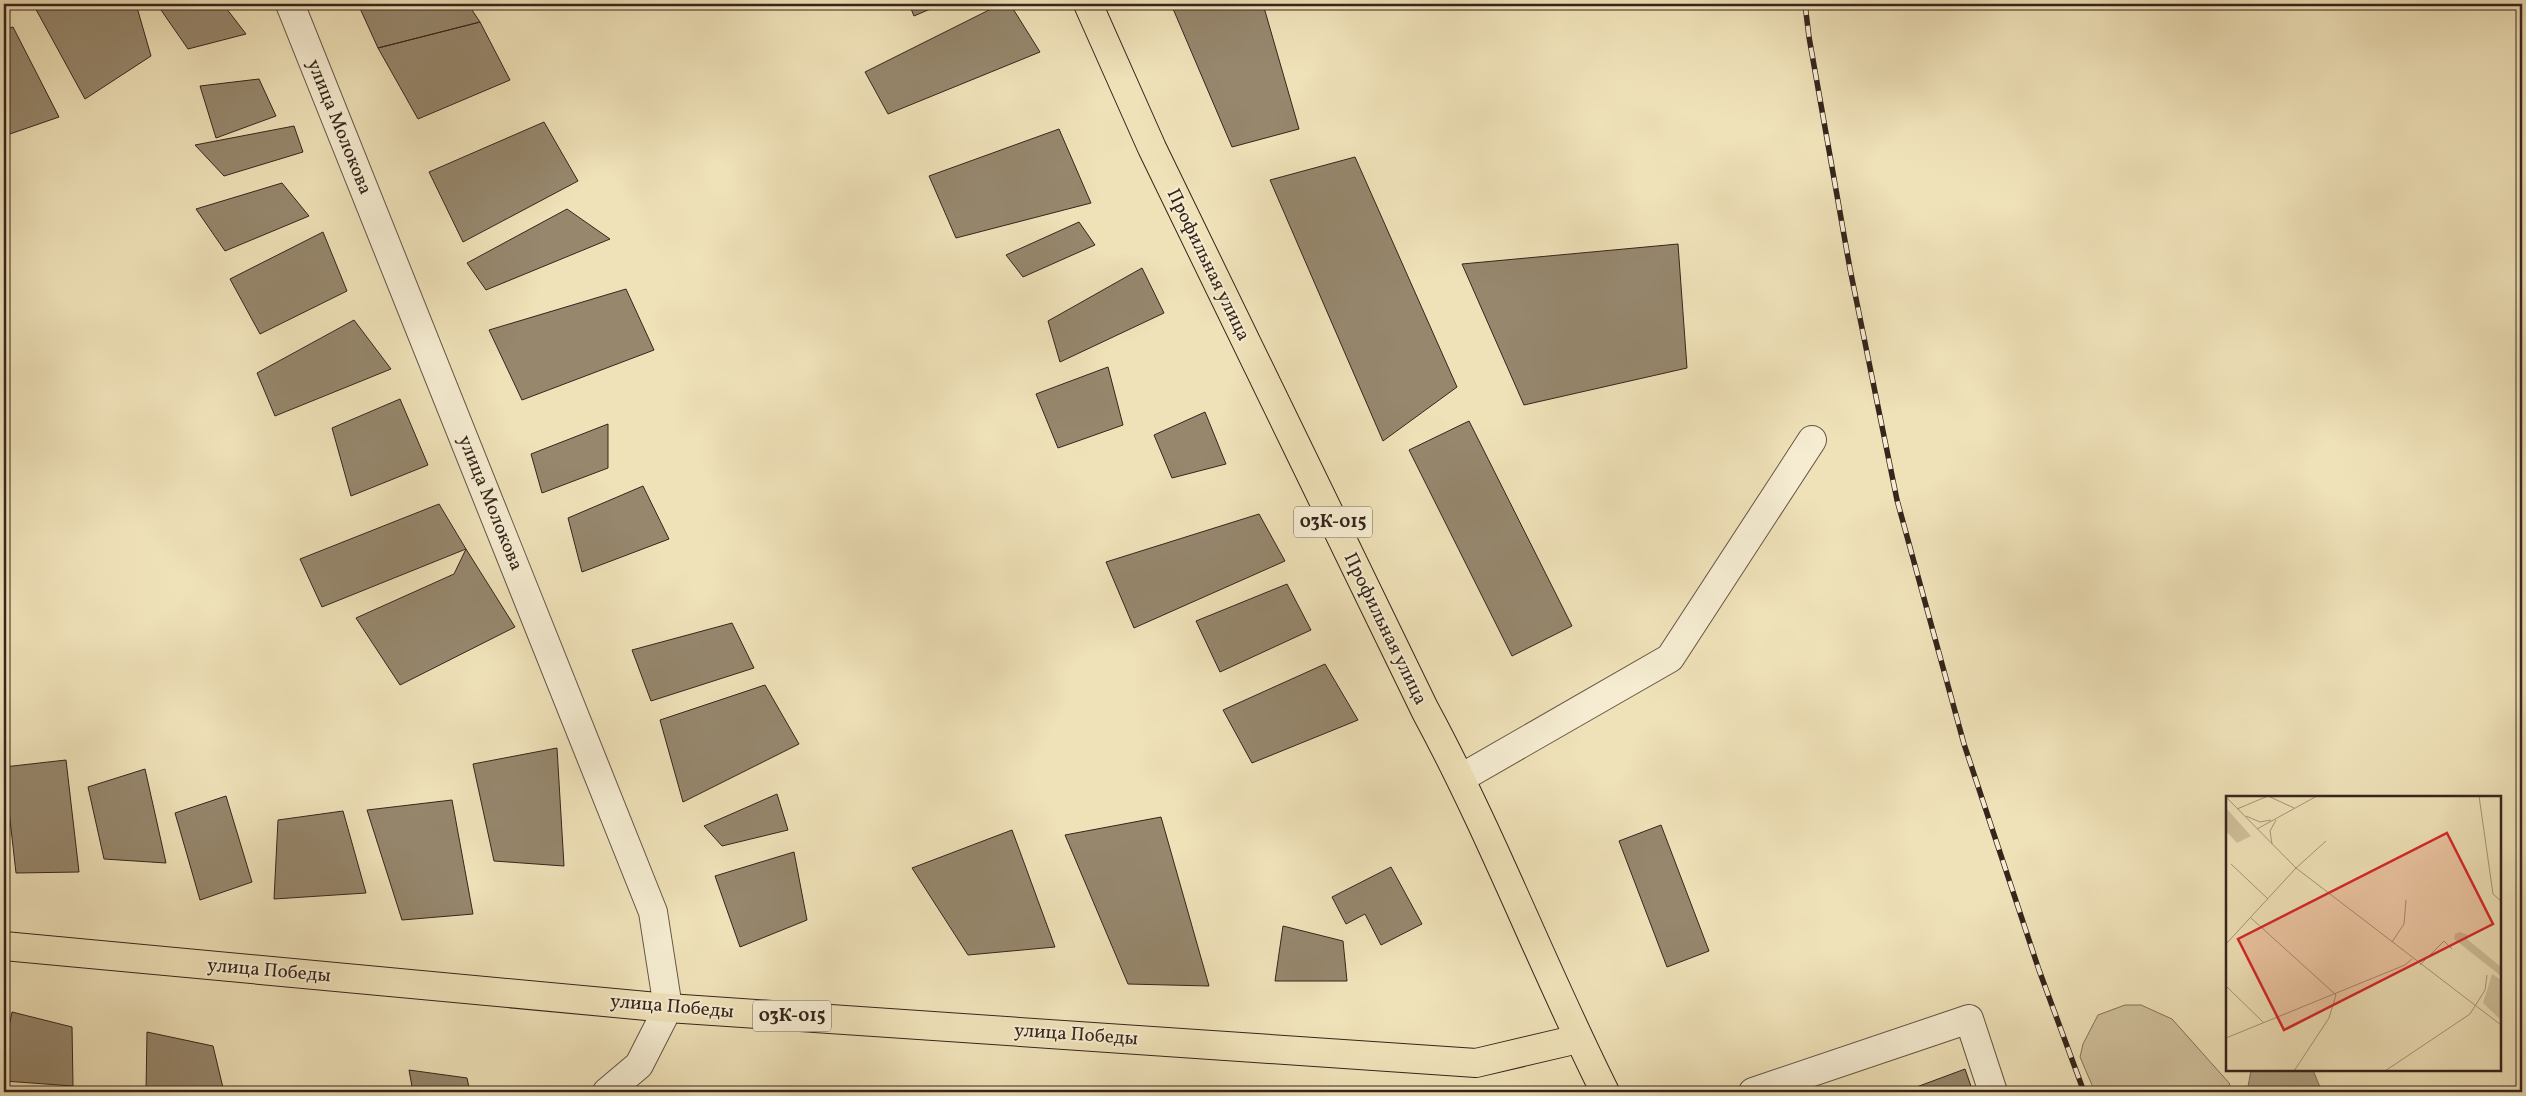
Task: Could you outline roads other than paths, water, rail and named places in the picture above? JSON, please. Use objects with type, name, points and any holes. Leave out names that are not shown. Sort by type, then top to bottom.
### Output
[{"type":"main road","name":"Профильная улица","points":[[1088,4],[1152,148],[1420,702],[1461,778],[1578,1039],[1605,1092]]},
{"type":"main road","name":"улица Победы","points":[[4,946],[668,1008],[1476,1063],[1578,1039]]},
{"type":"street","name":"улица Молокова","points":[[290,4],[653,912],[668,1008]]},
{"type":"street","points":[[1461,778],[1670,658],[1812,440]]},
{"type":"street","points":[[607,1092],[639,1065],[668,1008]]},
{"type":"street","points":[[1753,1092],[1969,1019],[1993,1092]]},
{"type":"railway","points":[[1805,4],[1809,37],[1850,269],[1897,500],[1964,744],[2039,970],[2084,1092]]}]
